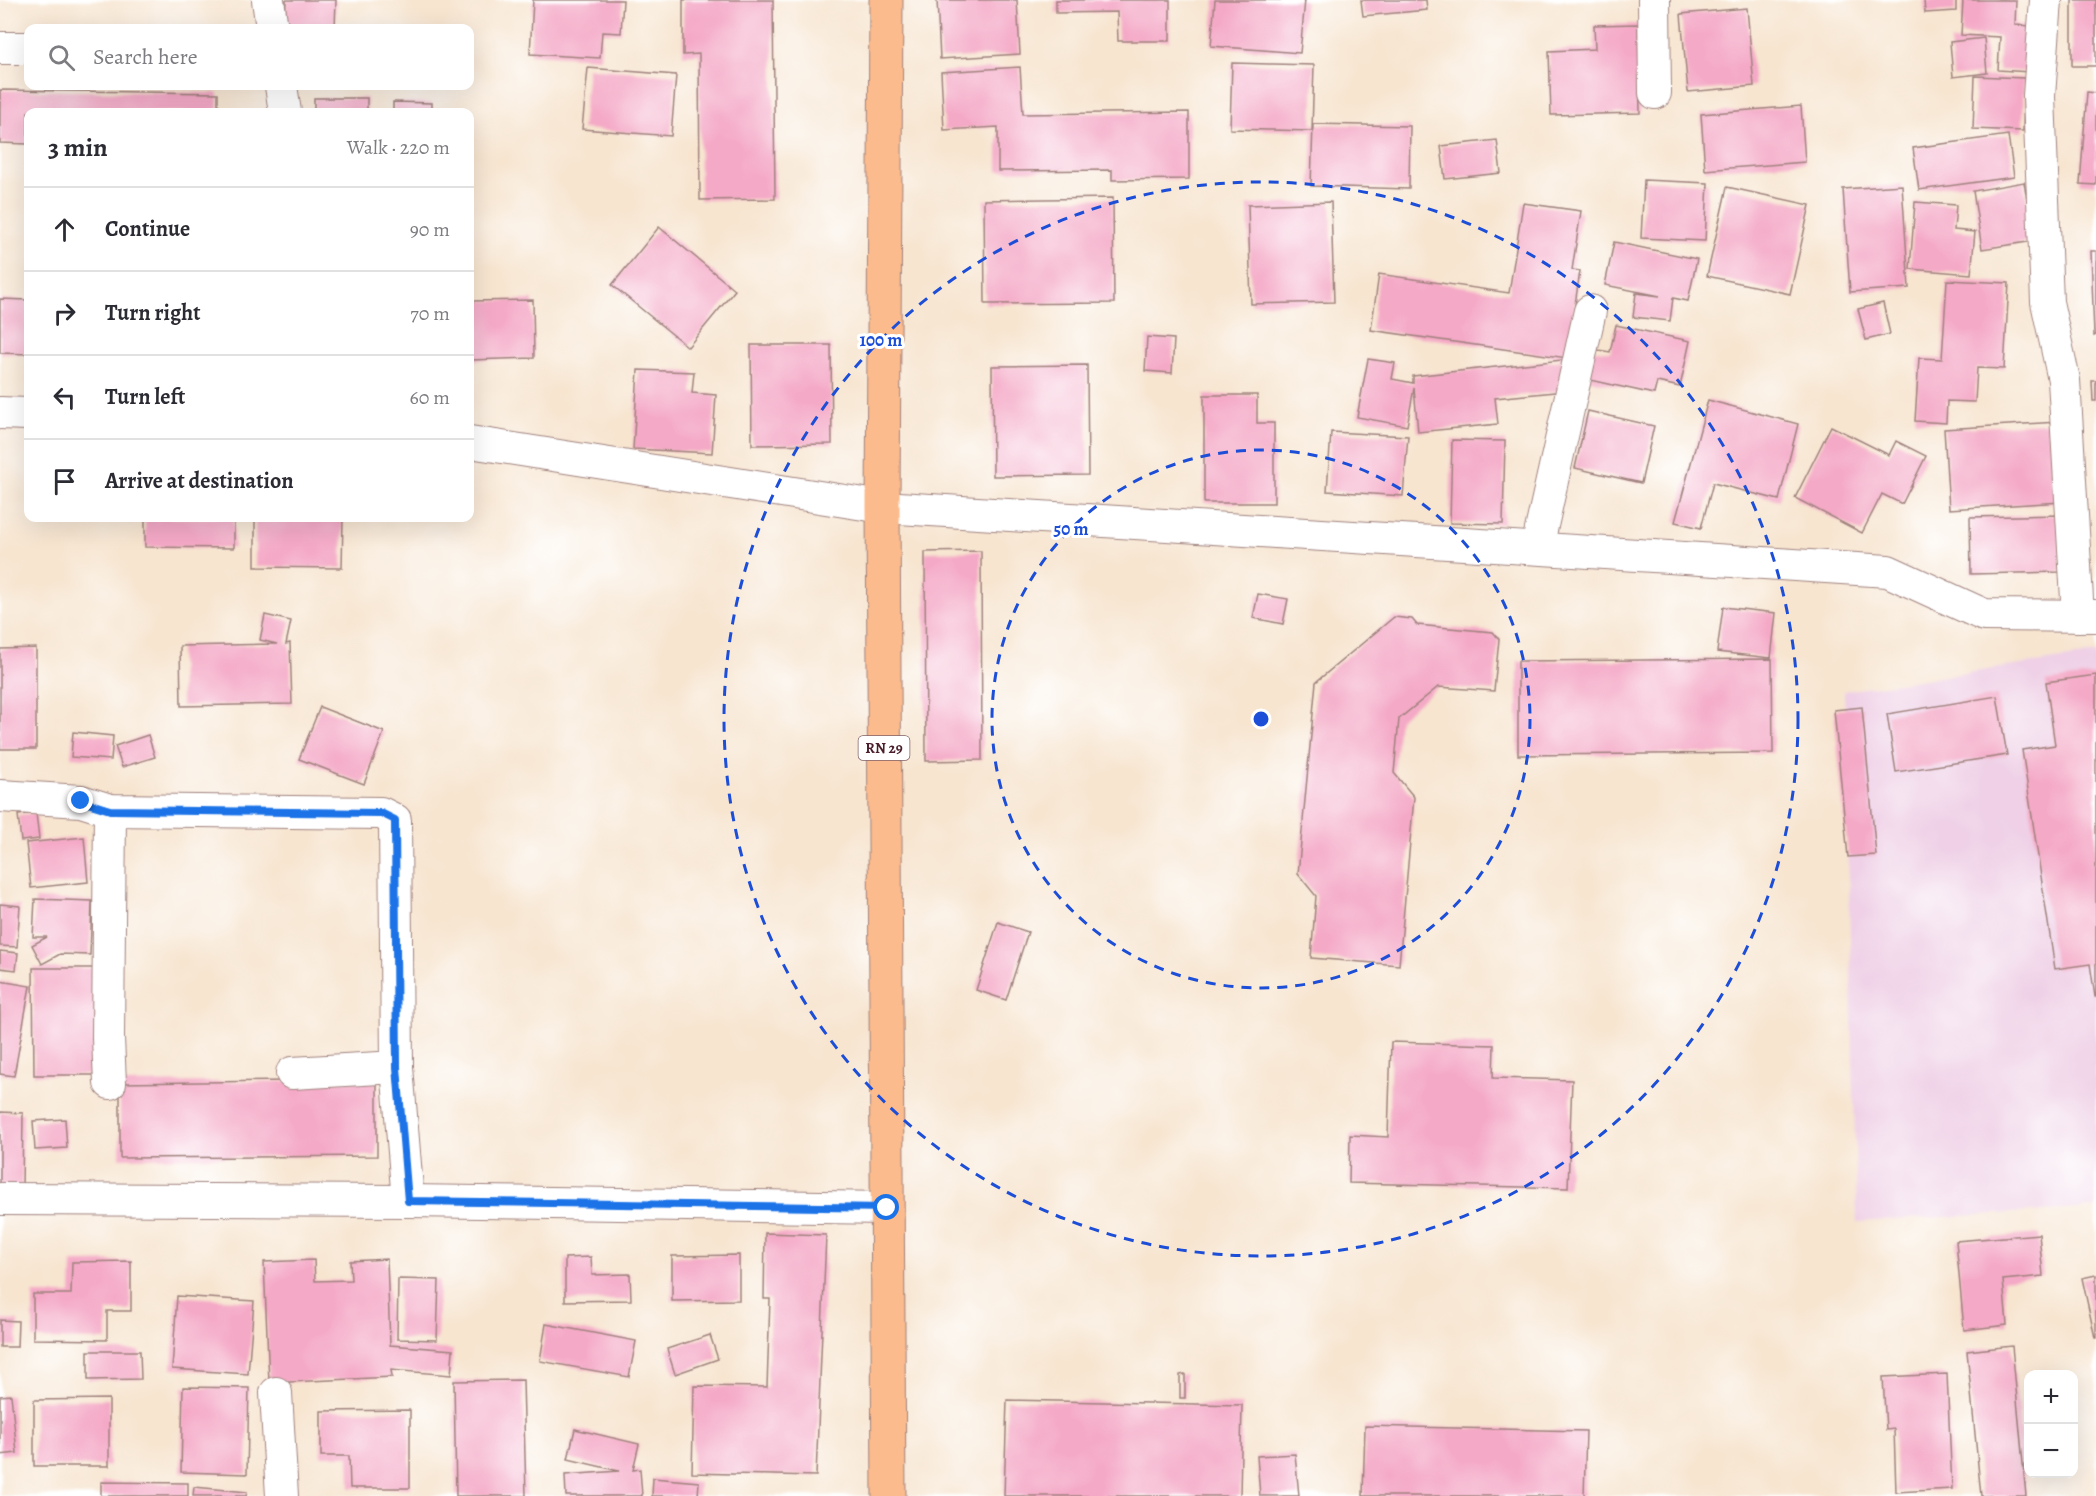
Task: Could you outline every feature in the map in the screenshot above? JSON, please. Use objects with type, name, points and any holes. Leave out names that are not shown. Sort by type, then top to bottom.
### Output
[{"type":"main road","name":"RN 29","points":[[886,0],[883,507],[889,1496]]},
{"type":"street","points":[[268,0],[271,24]]},
{"type":"street","points":[[1654,0],[1655,93]]},
{"type":"street","points":[[474,443],[883,507],[1888,571],[1984,615],[2087,616],[2064,380],[2047,302],[2039,96],[2046,0]]},
{"type":"street","points":[[0,48],[24,48]]},
{"type":"street","points":[[282,90],[284,108]]},
{"type":"street","points":[[1537,548],[1590,311]]},
{"type":"street","points":[[0,413],[24,414]]},
{"type":"street","points":[[0,796],[81,801],[110,810],[381,813],[395,820],[397,1067],[408,1201]]},
{"type":"street","points":[[110,810],[108,1026],[110,1083]]},
{"type":"street","points":[[292,1073],[397,1067]]},
{"type":"street","points":[[0,1199],[408,1201],[887,1208]]},
{"type":"street","points":[[276,1393],[282,1496]]},
{"type":"shaded area","points":[[2096,654],[2096,1208],[1857,1222],[1844,691]]},
{"type":"building","points":[[286,0],[336,0],[335,24],[285,24]]},
{"type":"building","points":[[533,0],[623,0],[621,33],[602,32],[600,58],[530,54]]},
{"type":"building","points":[[683,0],[773,0],[775,199],[700,200],[699,54],[683,55]]},
{"type":"building","points":[[937,0],[1017,0],[1020,54],[940,59]]},
{"type":"building","points":[[1056,0],[1170,0],[1170,41],[1118,41],[1117,12],[1056,13]]},
{"type":"building","points":[[1215,0],[1305,0],[1300,53],[1211,46]]},
{"type":"building","points":[[1361,0],[1426,0],[1427,10],[1363,16]]},
{"type":"building","points":[[1924,0],[1956,0],[1956,11],[1925,13]]},
{"type":"building","points":[[1963,0],[2016,0],[2015,25],[2032,26],[2030,72],[1998,70],[2000,37],[1961,35]]},
{"type":"building","points":[[2072,0],[2096,0],[2096,66],[2072,66]]},
{"type":"building","points":[[1747,8],[1754,86],[1688,92],[1681,14]]},
{"type":"building","points":[[1638,24],[1640,113],[1551,115],[1549,51],[1595,49],[1594,25]]},
{"type":"building","points":[[1984,38],[1987,73],[1953,77],[1950,42]]},
{"type":"building","points":[[1232,63],[1314,65],[1312,131],[1230,129]]},
{"type":"building","points":[[1020,67],[1023,114],[1189,112],[1189,179],[1112,180],[1112,170],[998,171],[998,127],[944,130],[941,72]]},
{"type":"building","points":[[588,68],[676,75],[671,136],[582,129]]},
{"type":"building","points":[[1975,76],[2024,78],[2023,131],[1973,129]]},
{"type":"building","points":[[0,90],[218,93],[218,108],[24,108],[24,144],[0,143]]},
{"type":"building","points":[[2087,92],[2096,93],[2096,185],[2080,184]]},
{"type":"building","points":[[314,98],[367,98],[367,108],[314,108]]},
{"type":"building","points":[[393,102],[432,103],[432,108],[393,108]]},
{"type":"building","points":[[1801,106],[1805,162],[1705,170],[1701,114]]},
{"type":"building","points":[[1313,124],[1410,126],[1409,189],[1311,186]]},
{"type":"building","points":[[2008,135],[2014,177],[1919,190],[1913,148]]},
{"type":"building","points":[[1497,140],[1501,173],[1445,179],[1441,146]]},
{"type":"building","points":[[1644,180],[1708,183],[1705,241],[1641,238]]},
{"type":"building","points":[[2024,182],[2034,241],[1982,249],[1973,191]]},
{"type":"building","points":[[1902,185],[1909,288],[1850,292],[1843,189]]},
{"type":"building","points":[[1727,187],[1810,205],[1790,294],[1707,276]]},
{"type":"building","points":[[1113,198],[1114,303],[985,304],[984,200]]},
{"type":"building","points":[[1331,202],[1334,302],[1251,304],[1248,205]]},
{"type":"building","points":[[1915,202],[1956,205],[1954,230],[1975,232],[1971,274],[1910,269]]},
{"type":"building","points":[[1523,203],[1581,211],[1572,270],[1580,271],[1567,358],[1371,330],[1379,274],[1509,293]]},
{"type":"building","points":[[659,227],[735,290],[688,347],[612,285]]},
{"type":"building","points":[[1614,242],[1697,259],[1688,301],[1673,298],[1670,321],[1633,317],[1636,293],[1660,296],[1605,285]]},
{"type":"building","points":[[2091,251],[2096,251],[2096,335],[2094,336]]},
{"type":"building","points":[[1947,280],[2009,283],[2004,369],[1977,368],[1975,402],[1947,401],[1946,423],[1915,421],[1919,358],[1942,359]]},
{"type":"building","points":[[0,299],[24,300],[24,354],[0,353]]},
{"type":"building","points":[[533,300],[534,358],[474,360],[474,301]]},
{"type":"building","points":[[1883,303],[1890,334],[1866,340],[1858,309]]},
{"type":"building","points":[[1616,325],[1690,341],[1680,387],[1657,382],[1654,394],[1586,379],[1593,349],[1610,352]]},
{"type":"building","points":[[1147,337],[1174,339],[1172,373],[1145,371]]},
{"type":"building","points":[[751,345],[831,345],[832,444],[752,445]]},
{"type":"building","points":[[1368,359],[1395,363],[1392,379],[1413,383],[1413,376],[1562,360],[1565,391],[1495,398],[1498,424],[1418,432],[1414,388],[1407,426],[1357,417]]},
{"type":"building","points":[[1087,365],[1088,475],[993,476],[992,366]]},
{"type":"building","points":[[638,370],[694,372],[692,393],[716,395],[712,453],[633,449]]},
{"type":"building","points":[[2092,381],[2096,381],[2096,401],[2093,401]]},
{"type":"building","points":[[1204,395],[1257,395],[1257,423],[1274,423],[1274,503],[1204,503]]},
{"type":"building","points":[[1708,400],[1798,424],[1779,500],[1713,483],[1701,528],[1675,522]]},
{"type":"building","points":[[1588,411],[1654,426],[1641,483],[1575,468]]},
{"type":"building","points":[[2058,422],[2062,502],[1949,509],[1944,429]]},
{"type":"building","points":[[1831,426],[1889,455],[1896,441],[1926,456],[1902,504],[1882,494],[1862,533],[1795,498]]},
{"type":"building","points":[[1331,432],[1408,436],[1403,496],[1327,491]]},
{"type":"building","points":[[1452,440],[1505,441],[1503,524],[1450,523]]},
{"type":"building","points":[[2060,515],[2061,572],[1971,574],[1970,517]]},
{"type":"building","points":[[145,522],[234,522],[234,548],[145,547]]},
{"type":"building","points":[[255,522],[343,522],[342,568],[255,567]]},
{"type":"building","points":[[981,551],[982,760],[926,761],[925,552]]},
{"type":"building","points":[[1258,594],[1288,599],[1283,624],[1253,618]]},
{"type":"building","points":[[1723,607],[1776,613],[1771,658],[1717,652]]},
{"type":"building","points":[[265,615],[291,621],[286,644],[290,643],[292,704],[181,706],[180,646],[277,644],[260,640]]},
{"type":"building","points":[[1394,617],[1412,619],[1417,625],[1493,632],[1499,639],[1494,691],[1438,687],[1399,719],[1394,773],[1414,797],[1399,965],[1311,958],[1316,896],[1298,874],[1316,682]]},
{"type":"building","points":[[36,648],[36,749],[0,749],[0,649]]},
{"type":"building","points":[[1772,659],[1773,753],[1518,755],[1518,661]]},
{"type":"building","points":[[2096,675],[2095,997],[2090,964],[2055,969],[2022,750],[2055,745],[2046,682]]},
{"type":"building","points":[[1997,696],[2007,755],[1896,772],[1887,714]]},
{"type":"building","points":[[320,707],[384,732],[364,784],[299,759]]},
{"type":"building","points":[[1862,707],[1876,855],[1848,857],[1834,710]]},
{"type":"building","points":[[73,732],[113,736],[111,760],[71,757]]},
{"type":"building","points":[[148,735],[155,757],[122,767],[115,746]]},
{"type":"building","points":[[36,813],[39,839],[21,841],[18,815]]},
{"type":"building","points":[[84,837],[88,882],[31,888],[26,843]]},
{"type":"building","points":[[35,899],[92,901],[90,955],[60,954],[42,964],[32,945],[47,937],[33,937]]},
{"type":"building","points":[[0,904],[20,906],[17,947],[0,946]]},
{"type":"building","points":[[998,922],[1028,932],[1006,1000],[976,990]]},
{"type":"building","points":[[0,951],[18,953],[16,970],[0,968]]},
{"type":"building","points":[[33,968],[101,968],[102,1075],[34,1075]]},
{"type":"building","points":[[0,981],[30,986],[14,1076],[0,1074]]},
{"type":"building","points":[[1391,1042],[1494,1045],[1493,1078],[1572,1080],[1568,1188],[1349,1183],[1350,1135],[1388,1137]]},
{"type":"building","points":[[377,1080],[377,1156],[120,1158],[120,1083]]},
{"type":"building","points":[[0,1112],[23,1113],[22,1191],[0,1191]]},
{"type":"building","points":[[65,1119],[67,1148],[35,1150],[33,1121]]},
{"type":"building","points":[[765,1233],[826,1235],[816,1476],[692,1473],[694,1386],[767,1387],[770,1299],[764,1299]]},
{"type":"building","points":[[2039,1234],[2043,1276],[2003,1280],[2007,1325],[1964,1330],[1956,1241]]},
{"type":"building","points":[[739,1255],[739,1300],[672,1301],[672,1256]]},
{"type":"building","points":[[591,1257],[592,1275],[630,1274],[631,1300],[565,1301],[565,1258]]},
{"type":"building","points":[[387,1259],[390,1345],[453,1350],[451,1375],[391,1370],[392,1377],[269,1383],[264,1262],[314,1260],[315,1281],[351,1280],[350,1261]]},
{"type":"building","points":[[131,1261],[131,1311],[107,1311],[107,1340],[33,1339],[33,1294],[71,1294],[72,1262]]},
{"type":"building","points":[[2096,1275],[2096,1338],[2095,1338],[2082,1278]]},
{"type":"building","points":[[398,1279],[439,1280],[437,1340],[397,1339]]},
{"type":"building","points":[[177,1296],[254,1301],[248,1374],[172,1369]]},
{"type":"building","points":[[0,1320],[18,1321],[17,1347],[0,1347]]},
{"type":"building","points":[[546,1324],[636,1341],[629,1377],[540,1361]]},
{"type":"building","points":[[710,1335],[718,1359],[675,1374],[667,1349]]},
{"type":"building","points":[[2012,1346],[2026,1496],[1981,1496],[1967,1351]]},
{"type":"building","points":[[88,1351],[140,1351],[141,1379],[88,1380]]},
{"type":"building","points":[[1185,1374],[1185,1398],[1180,1398],[1180,1375]]},
{"type":"building","points":[[1947,1374],[1952,1489],[1896,1492],[1894,1429],[1886,1430],[1883,1377]]},
{"type":"building","points":[[523,1380],[526,1496],[456,1496],[454,1381]]},
{"type":"building","points":[[183,1387],[249,1388],[247,1474],[181,1472]]},
{"type":"building","points":[[11,1395],[17,1453],[0,1455],[0,1396]]},
{"type":"building","points":[[109,1399],[109,1466],[34,1466],[34,1400]]},
{"type":"building","points":[[1007,1400],[1242,1405],[1240,1496],[1004,1496]]},
{"type":"building","points":[[410,1410],[410,1488],[350,1488],[349,1456],[321,1456],[321,1411]]},
{"type":"building","points":[[1365,1426],[1586,1431],[1584,1496],[1363,1496]]},
{"type":"building","points":[[575,1429],[639,1444],[633,1470],[640,1469],[642,1496],[566,1496],[565,1475],[619,1471],[568,1459]]},
{"type":"building","points":[[1295,1454],[1299,1496],[1260,1496],[1257,1456]]},
{"type":"building","points":[[653,1478],[699,1482],[698,1496],[652,1496]]},
{"type":"building","points":[[101,1482],[188,1483],[188,1496],[101,1496]]},
{"type":"building","points":[[194,1487],[247,1492],[246,1496],[193,1496]]},
{"type":"route","points":[[81,801],[110,810],[381,813],[395,820],[397,1067],[408,1201],[887,1208]]}]
